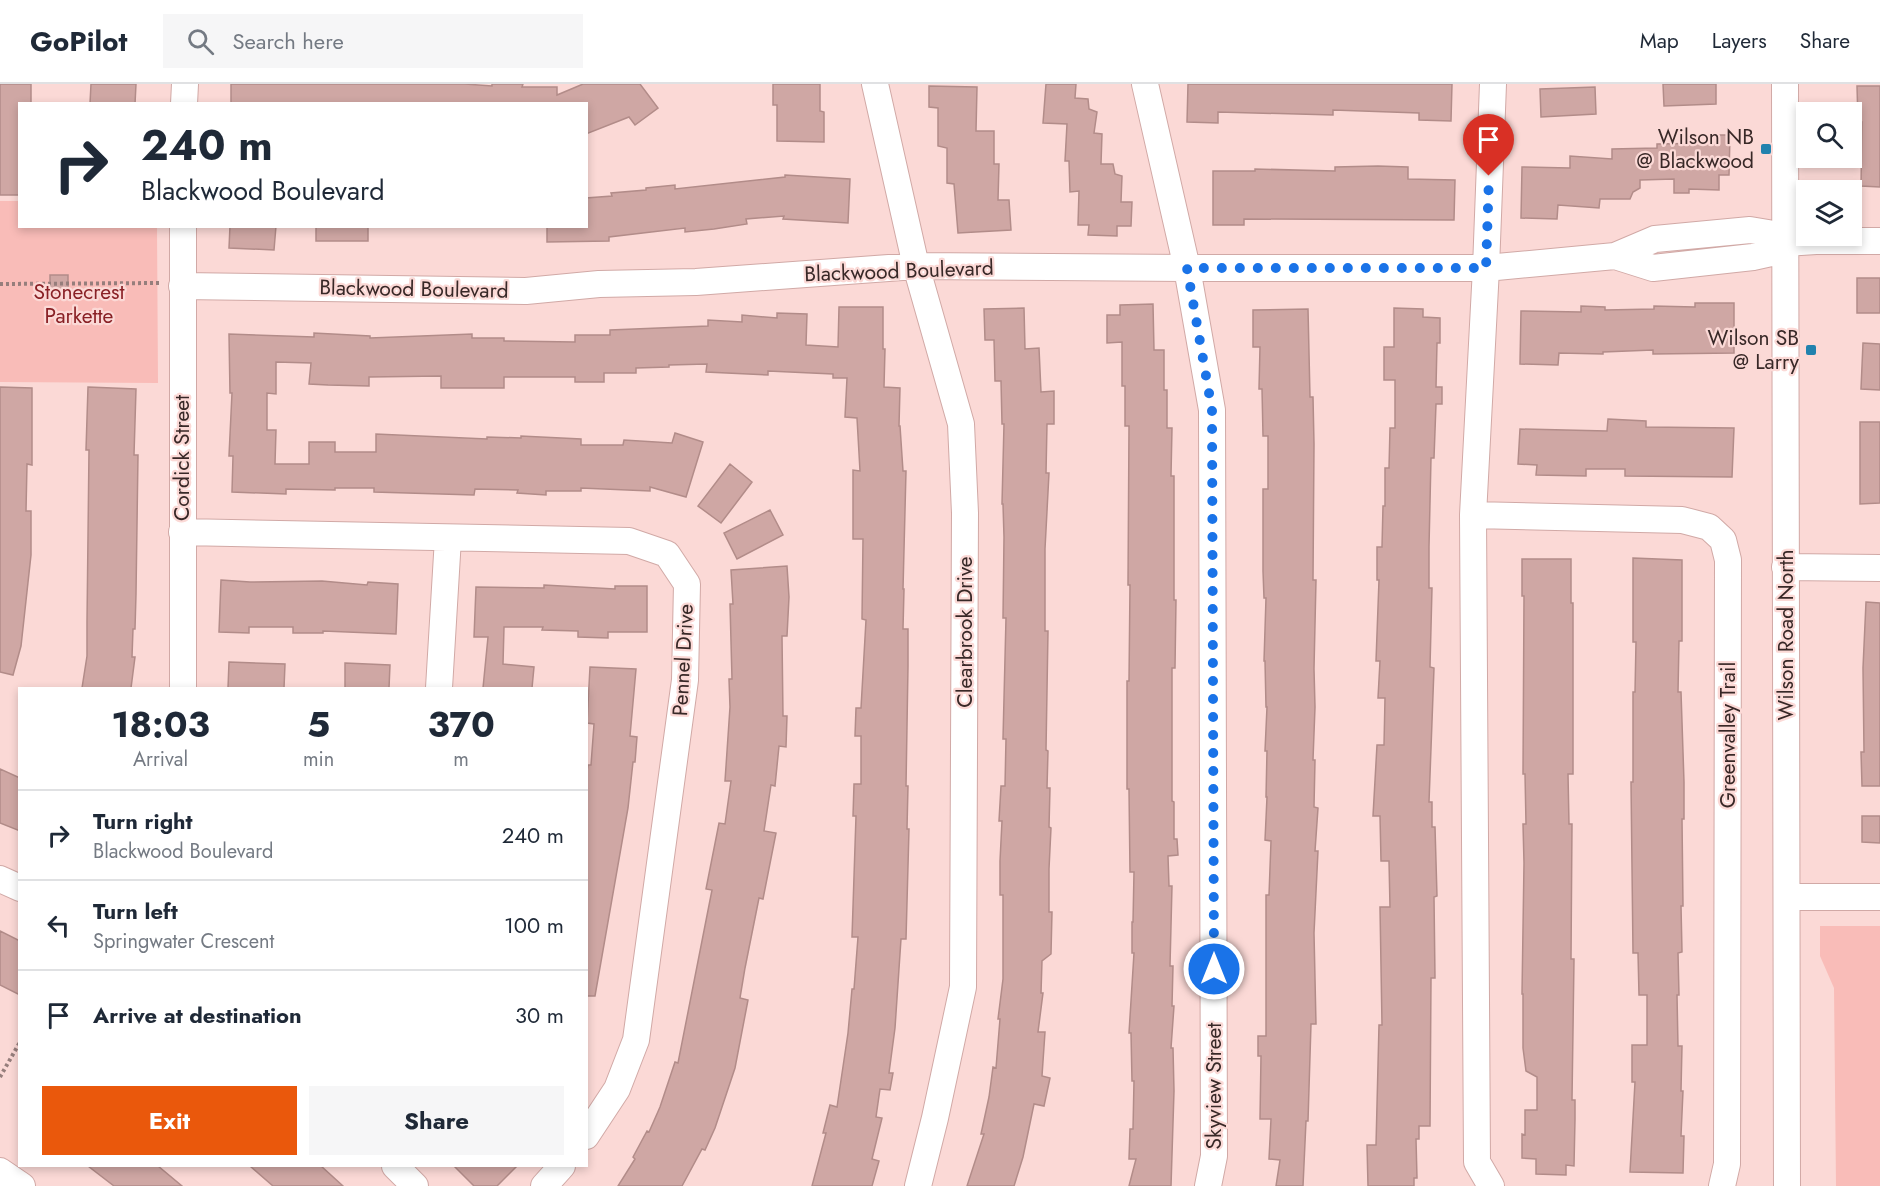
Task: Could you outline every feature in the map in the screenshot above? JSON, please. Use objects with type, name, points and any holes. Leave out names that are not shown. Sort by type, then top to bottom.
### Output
[{"type":"street","points":[[184,102],[185,84]]},
{"type":"street","name":"Clearbrook Drive","points":[[875,84],[916,266],[962,424],[965,513],[963,987],[918,1186]]},
{"type":"street","name":"Skyview Street","points":[[1145,84],[1187,268],[1212,410],[1214,1156],[1208,1186]]},
{"type":"street","points":[[1491,1186],[1477,1162],[1473,515],[1493,84]]},
{"type":"street","name":"Wilson Road North","points":[[1785,84],[1787,1186]]},
{"type":"street","name":"Cordick Street","points":[[183,228],[171,284],[182,532],[183,687]]},
{"type":"street","name":"Blackwood Boulevard","points":[[171,284],[526,291],[599,284],[696,282],[916,266],[1486,268],[1615,256],[1655,239],[1750,230],[1768,233],[1785,243]]},
{"type":"street","points":[[1785,243],[1880,241]]},
{"type":"street","name":"Greenvalley Trail","points":[[1473,515],[1682,520],[1709,527],[1724,540],[1728,560],[1728,595],[1726,1164],[1722,1186]]},
{"type":"street","name":"Pennel Drive","points":[[182,532],[628,541],[667,554],[687,584],[685,680],[636,1040],[617,1089],[588,1133]]},
{"type":"street","points":[[439,687],[448,538]]},
{"type":"street","points":[[1785,567],[1880,568]]},
{"type":"street","points":[[0,879],[18,887]]},
{"type":"street","points":[[1787,897],[1880,897]]},
{"type":"street","points":[[396,1167],[415,1186]]},
{"type":"street","points":[[544,1186],[561,1167]]},
{"type":"street","points":[[0,1171],[22,1186]]},
{"type":"path","points":[[0,284],[171,284]]},
{"type":"path","points":[[0,1077],[18,1046]]},
{"type":"green space","name":"Stonecrest Parkette","points":[[0,201],[18,201],[18,228],[157,228],[158,383],[0,382]]},
{"type":"green space","points":[[1820,926],[1880,926],[1880,1186],[1836,1186],[1834,988],[1820,956]]},
{"type":"building","points":[[0,84],[31,84],[31,102],[18,102],[18,195],[0,195]]},
{"type":"building","points":[[91,84],[136,84],[135,102],[90,102]]},
{"type":"building","points":[[231,84],[492,86],[492,84],[523,84],[522,87],[557,87],[557,95],[583,84],[640,84],[658,108],[635,125],[629,117],[588,133],[588,102],[231,102]]},
{"type":"building","points":[[773,84],[820,84],[820,111],[824,112],[824,142],[777,141],[777,105],[773,105]]},
{"type":"building","points":[[1046,84],[1076,84],[1075,98],[1088,99],[1089,109],[1097,112],[1094,133],[1102,134],[1101,164],[1113,164],[1115,174],[1122,176],[1121,202],[1132,202],[1131,226],[1117,226],[1117,236],[1088,235],[1089,225],[1078,225],[1079,191],[1070,192],[1069,161],[1065,161],[1067,124],[1043,123]]},
{"type":"building","points":[[1188,84],[1452,84],[1451,121],[1419,120],[1419,113],[1333,110],[1333,115],[1218,112],[1218,123],[1187,122]]},
{"type":"building","points":[[1663,84],[1716,84],[1716,104],[1664,106]]},
{"type":"building","points":[[929,86],[977,87],[976,131],[994,131],[994,164],[999,164],[998,200],[1009,200],[1011,230],[958,233],[954,184],[947,183],[947,148],[938,146],[938,108],[929,107]]},
{"type":"building","points":[[1857,86],[1880,86],[1880,187],[1862,186],[1862,102],[1857,102]]},
{"type":"building","points":[[1595,87],[1596,114],[1541,117],[1540,89]]},
{"type":"building","points":[[1714,135],[1730,135],[1729,175],[1719,175],[1719,190],[1689,189],[1689,193],[1674,193],[1674,179],[1640,180],[1640,188],[1633,192],[1630,199],[1600,199],[1599,208],[1558,205],[1557,219],[1521,218],[1522,167],[1570,168],[1570,156],[1612,159],[1612,149],[1657,148],[1657,144],[1714,143]]},
{"type":"building","points":[[1335,167],[1408,167],[1408,179],[1455,180],[1454,220],[1244,219],[1244,225],[1213,225],[1213,171],[1255,171],[1255,169],[1335,171]]},
{"type":"building","points":[[785,175],[850,179],[848,223],[783,219],[784,216],[746,219],[747,224],[714,229],[685,232],[685,228],[609,237],[609,241],[547,242],[547,228],[588,228],[588,198],[612,196],[611,193],[646,190],[646,188],[675,185],[675,189],[785,177]]},
{"type":"building","points":[[230,228],[276,228],[274,250],[229,248]]},
{"type":"building","points":[[316,228],[368,228],[368,241],[316,241]]},
{"type":"building","points":[[50,275],[68,275],[68,293],[50,293]]},
{"type":"building","points":[[1857,278],[1880,278],[1880,313],[1857,313]]},
{"type":"building","points":[[1695,303],[1734,303],[1734,353],[1653,354],[1653,350],[1603,352],[1603,354],[1559,353],[1558,365],[1520,364],[1521,311],[1581,312],[1581,306],[1605,307],[1605,310],[1654,309],[1654,306],[1695,307]]},
{"type":"building","points":[[1153,304],[1154,350],[1164,350],[1167,428],[1172,428],[1171,476],[1174,476],[1174,600],[1176,600],[1175,668],[1172,668],[1172,801],[1174,802],[1174,839],[1177,839],[1178,855],[1168,856],[1169,886],[1172,886],[1170,966],[1173,966],[1172,1006],[1174,1006],[1171,1048],[1173,1048],[1174,1091],[1171,1186],[1129,1186],[1136,1159],[1129,1159],[1130,1129],[1133,1129],[1134,1081],[1132,1081],[1131,1033],[1129,1033],[1134,953],[1132,953],[1132,922],[1134,872],[1130,872],[1129,789],[1127,789],[1130,585],[1128,585],[1129,426],[1125,426],[1122,342],[1107,343],[1107,315],[1120,315],[1120,305]]},
{"type":"building","points":[[839,307],[883,307],[884,387],[900,388],[899,426],[903,471],[906,471],[903,629],[908,629],[906,786],[908,786],[907,829],[909,829],[906,939],[901,939],[895,1028],[889,1073],[893,1073],[890,1090],[880,1089],[876,1117],[882,1118],[872,1159],[879,1161],[872,1186],[812,1186],[826,1133],[823,1133],[830,1105],[837,1107],[852,989],[854,989],[858,937],[852,937],[856,816],[853,816],[854,784],[861,784],[861,736],[855,736],[856,708],[861,708],[866,620],[862,619],[863,539],[853,539],[853,470],[860,471],[857,418],[845,417],[847,378],[833,378],[833,374],[768,371],[768,375],[706,372],[707,364],[636,368],[636,373],[604,373],[604,382],[575,382],[575,377],[504,377],[504,388],[441,388],[441,376],[369,377],[369,386],[328,385],[309,384],[311,363],[276,362],[276,394],[267,393],[267,430],[276,430],[275,464],[309,464],[309,442],[335,442],[335,452],[376,452],[376,434],[487,439],[487,437],[521,438],[521,436],[581,439],[581,445],[623,445],[624,440],[672,443],[675,433],[703,442],[686,497],[650,487],[650,491],[581,488],[581,491],[546,491],[546,495],[517,493],[518,490],[475,489],[474,495],[374,492],[374,488],[286,489],[286,494],[232,492],[233,456],[229,456],[232,393],[230,393],[229,334],[314,337],[314,333],[370,336],[370,338],[472,334],[472,338],[504,338],[504,341],[575,342],[575,335],[610,335],[610,330],[708,326],[708,320],[742,322],[742,315],[777,318],[777,313],[807,314],[806,345],[838,347]]},
{"type":"building","points":[[1024,308],[1025,349],[1039,348],[1041,392],[1054,391],[1054,424],[1047,424],[1046,473],[1049,473],[1045,549],[1045,631],[1048,631],[1046,750],[1048,751],[1047,788],[1050,788],[1049,827],[1051,828],[1049,912],[1052,912],[1051,954],[1042,961],[1041,993],[1043,993],[1038,1032],[1045,1032],[1042,1076],[1050,1078],[1044,1106],[1034,1104],[1023,1157],[1014,1186],[967,1186],[984,1134],[981,1134],[993,1067],[996,1068],[1000,1019],[998,1019],[1003,979],[1003,895],[1000,895],[1002,821],[999,821],[1001,786],[1005,786],[1006,739],[1003,739],[1006,618],[1003,618],[1004,424],[1002,424],[1001,381],[995,381],[994,340],[985,340],[984,309]]},
{"type":"building","points":[[1394,308],[1423,309],[1423,317],[1440,318],[1436,387],[1442,387],[1442,404],[1436,404],[1434,458],[1431,458],[1429,547],[1429,588],[1432,588],[1430,667],[1434,668],[1429,802],[1432,802],[1432,827],[1435,827],[1437,896],[1434,897],[1435,978],[1431,978],[1430,1126],[1419,1126],[1419,1139],[1416,1139],[1417,1178],[1414,1178],[1414,1186],[1368,1186],[1367,1145],[1376,1145],[1379,1025],[1382,1025],[1380,907],[1390,907],[1389,861],[1381,861],[1380,816],[1373,816],[1377,745],[1384,745],[1385,698],[1378,698],[1380,661],[1376,661],[1379,580],[1377,580],[1377,547],[1382,547],[1385,468],[1389,468],[1390,428],[1395,428],[1395,380],[1384,380],[1384,347],[1394,347]]},
{"type":"building","points":[[1308,309],[1310,397],[1313,397],[1314,444],[1313,580],[1316,580],[1313,760],[1315,760],[1314,807],[1318,808],[1314,933],[1316,1024],[1311,1024],[1303,1186],[1276,1186],[1280,1160],[1269,1159],[1271,1119],[1260,1119],[1261,1056],[1258,1056],[1258,1036],[1266,1036],[1266,895],[1269,895],[1271,841],[1265,840],[1267,707],[1264,661],[1266,598],[1264,598],[1263,571],[1263,489],[1268,489],[1268,436],[1263,436],[1262,389],[1259,389],[1260,347],[1253,347],[1253,310]]},
{"type":"building","points":[[1863,343],[1880,344],[1880,390],[1861,389]]},
{"type":"building","points":[[0,387],[32,388],[32,465],[27,464],[26,511],[31,511],[31,555],[21,646],[13,675],[0,672]]},
{"type":"building","points":[[88,387],[136,389],[134,455],[138,455],[136,594],[132,657],[135,657],[131,687],[82,687],[87,656],[89,450],[86,450]]},
{"type":"building","points":[[1608,419],[1646,421],[1646,427],[1734,428],[1732,477],[1625,476],[1625,469],[1586,469],[1586,476],[1536,475],[1537,465],[1518,464],[1520,429],[1607,431]]},
{"type":"building","points":[[1860,422],[1880,422],[1880,503],[1860,504]]},
{"type":"building","points":[[730,464],[752,482],[721,523],[698,506]]},
{"type":"building","points":[[770,510],[783,535],[737,559],[724,533]]},
{"type":"building","points":[[1633,558],[1682,560],[1682,641],[1679,641],[1678,692],[1681,692],[1684,782],[1683,906],[1681,906],[1682,952],[1678,953],[1679,995],[1677,995],[1678,1046],[1682,1046],[1683,1173],[1630,1172],[1635,1082],[1632,1082],[1632,1045],[1647,1045],[1647,995],[1639,995],[1638,953],[1633,953],[1631,782],[1633,782],[1633,692],[1635,692],[1636,642],[1633,642]]},
{"type":"building","points":[[1522,559],[1571,559],[1573,774],[1568,774],[1569,824],[1572,824],[1571,959],[1574,959],[1572,1100],[1575,1100],[1575,1119],[1574,1166],[1566,1165],[1566,1175],[1536,1174],[1536,1159],[1522,1158],[1525,1110],[1537,1110],[1537,1077],[1526,1071],[1523,1048],[1523,824],[1526,824],[1525,774],[1523,774],[1524,596],[1522,596]]},
{"type":"building","points":[[787,566],[789,597],[787,636],[782,636],[783,716],[787,716],[786,747],[779,746],[775,786],[771,785],[764,831],[776,833],[763,899],[759,898],[745,968],[740,998],[748,1000],[735,1068],[715,1128],[705,1150],[702,1149],[682,1186],[618,1186],[635,1159],[633,1157],[647,1131],[649,1132],[675,1062],[678,1063],[712,890],[706,889],[719,823],[725,824],[731,781],[725,781],[730,707],[729,679],[732,679],[731,570]]},
{"type":"building","points":[[221,580],[398,584],[396,634],[323,631],[323,633],[293,633],[293,627],[249,627],[249,633],[219,632]]},
{"type":"building","points":[[544,585],[615,589],[615,586],[647,586],[647,632],[608,632],[608,638],[578,637],[578,631],[542,630],[543,627],[504,627],[503,664],[534,667],[532,687],[483,687],[488,637],[474,637],[476,587],[544,588]]},
{"type":"building","points":[[1866,602],[1880,603],[1880,786],[1862,786]]},
{"type":"building","points":[[229,662],[285,664],[284,687],[228,687]]},
{"type":"building","points":[[345,663],[390,665],[389,687],[345,687]]},
{"type":"building","points":[[590,667],[636,669],[630,736],[637,737],[635,762],[633,762],[628,808],[595,996],[588,996],[588,765],[591,765],[594,724],[588,723]]},
{"type":"building","points":[[0,769],[18,777],[18,830],[0,823]]},
{"type":"building","points":[[1862,816],[1880,816],[1880,843],[1862,842]]},
{"type":"building","points":[[0,931],[18,940],[18,994],[0,985]]},
{"type":"building","points":[[89,1167],[159,1167],[182,1186],[114,1186]]},
{"type":"building","points":[[251,1167],[322,1167],[343,1186],[273,1186]]},
{"type":"building","points":[[455,1167],[516,1167],[497,1186],[474,1186]]},
{"type":"place","name":"Wilson NB @ Blackwood","points":[[1766,149]]},
{"type":"place","name":"Wilson SB @ Larry","points":[[1811,350]]},
{"type":"route","points":[[1214,969],[1212,410],[1187,268],[1486,268],[1489,176]]}]
